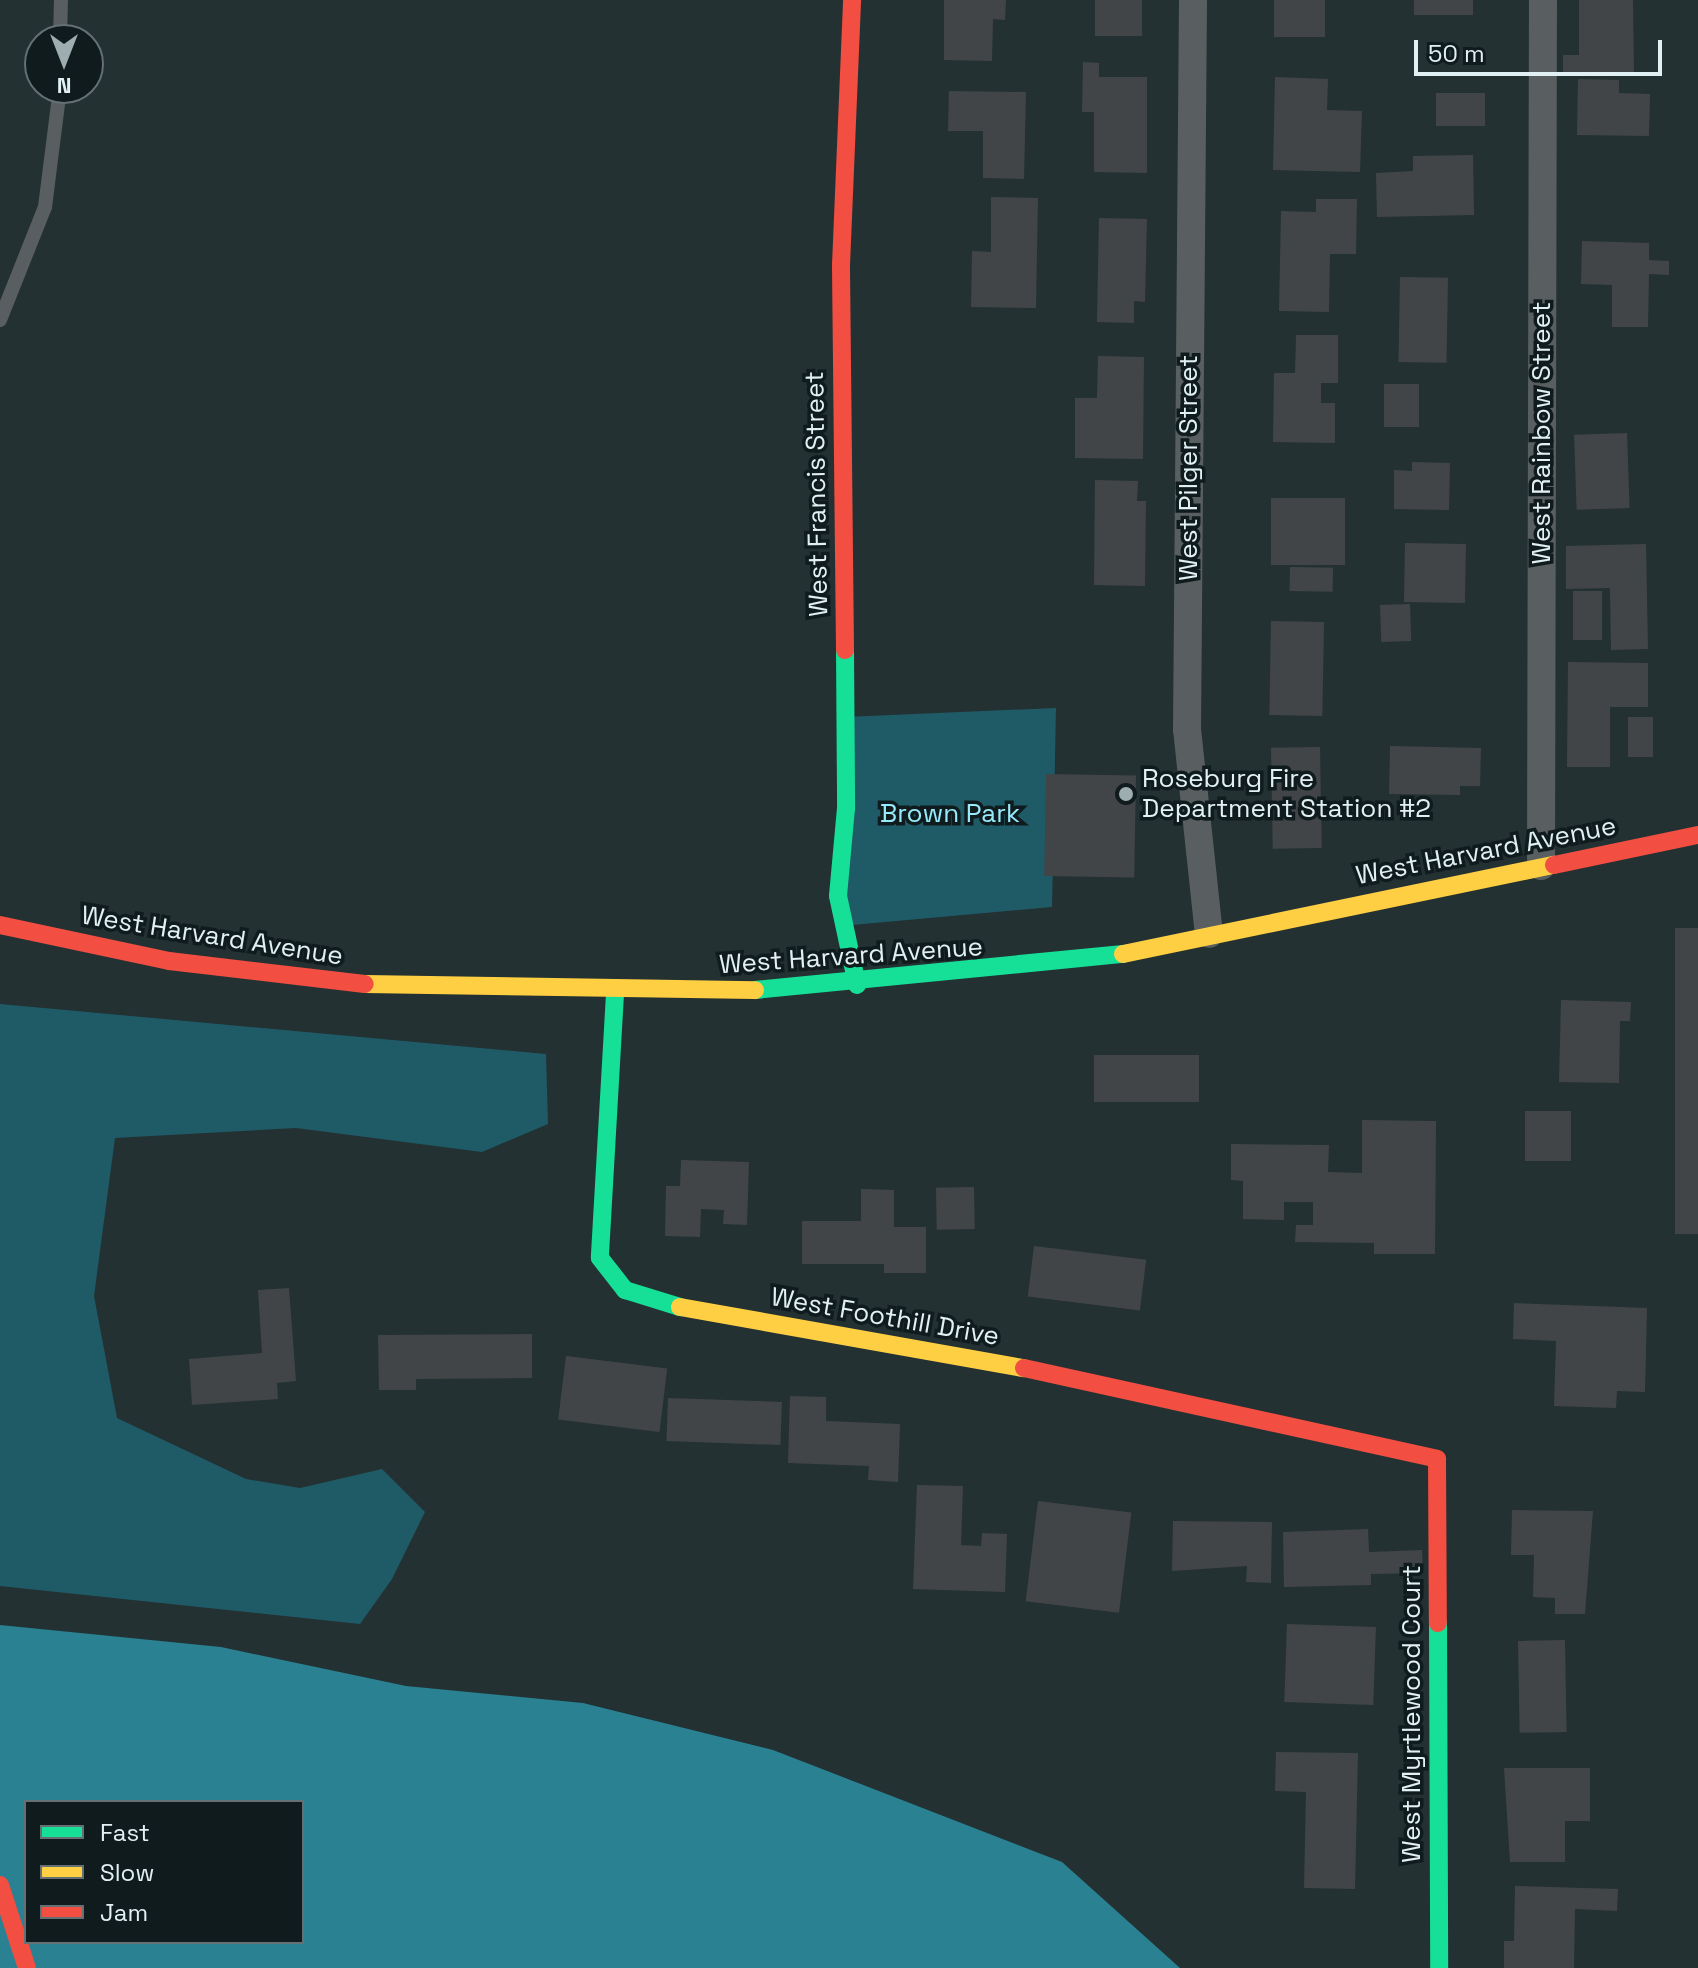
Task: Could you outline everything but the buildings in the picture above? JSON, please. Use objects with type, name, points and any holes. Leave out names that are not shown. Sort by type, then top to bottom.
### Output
[{"type":"street","name":"West Francis Street","points":[[852,0],[841,265],[846,808],[838,896],[857,985]]},
{"type":"street","name":"West Pilger Street","points":[[1193,0],[1187,729],[1209,934]]},
{"type":"street","name":"West Rainbow Street","points":[[1541,866],[1543,0]]},
{"type":"street","name":"West Harvard Avenue","points":[[0,925],[169,961],[317,981],[615,994],[857,985],[1072,965],[1209,934],[1698,835]]},
{"type":"street","name":"West Foothill Drive","points":[[615,994],[600,1258],[625,1290],[652,1302],[1106,1383],[1437,1459]]},
{"type":"street","name":"West Myrtlewood Court","points":[[1437,1459],[1439,1968]]},
{"type":"street","points":[[0,1885],[27,1968]]},
{"type":"lane","points":[[60,24],[61,0]]},
{"type":"lane","points":[[0,320],[45,207],[58,104]]},
{"type":"green space","name":"Brown Park","points":[[1056,708],[1052,907],[841,926],[845,717]]},
{"type":"green space","points":[[0,1004],[546,1054],[548,1124],[482,1152],[296,1128],[115,1138],[94,1296],[117,1418],[246,1479],[300,1488],[382,1469],[425,1512],[392,1579],[360,1624],[0,1586]]},
{"type":"shaded area","points":[[0,1625],[221,1647],[406,1686],[583,1703],[773,1750],[1062,1862],[1180,1968],[0,1968]]},
{"type":"traffic: fast","points":[[845,650],[846,808],[838,896],[857,985]]},
{"type":"traffic: fast","points":[[755,990],[1123,954]]},
{"type":"traffic: fast","points":[[615,994],[600,1258],[625,1290],[680,1307]]},
{"type":"traffic: fast","points":[[1438,1623],[1439,1968]]},
{"type":"traffic: slow","points":[[1123,954],[1554,865]]},
{"type":"traffic: slow","points":[[365,984],[755,990]]},
{"type":"traffic: slow","points":[[680,1307],[1024,1368]]},
{"type":"traffic: jam","points":[[845,650],[841,265],[852,0]]},
{"type":"traffic: jam","points":[[1554,865],[1698,835]]},
{"type":"traffic: jam","points":[[0,925],[169,961],[365,984]]},
{"type":"traffic: jam","points":[[1024,1368],[1437,1459],[1438,1623]]},
{"type":"traffic: jam","points":[[0,1885],[27,1968]]},
{"type":"place","name":"Roseburg Fire Department Station #2","points":[[1126,794]]}]
